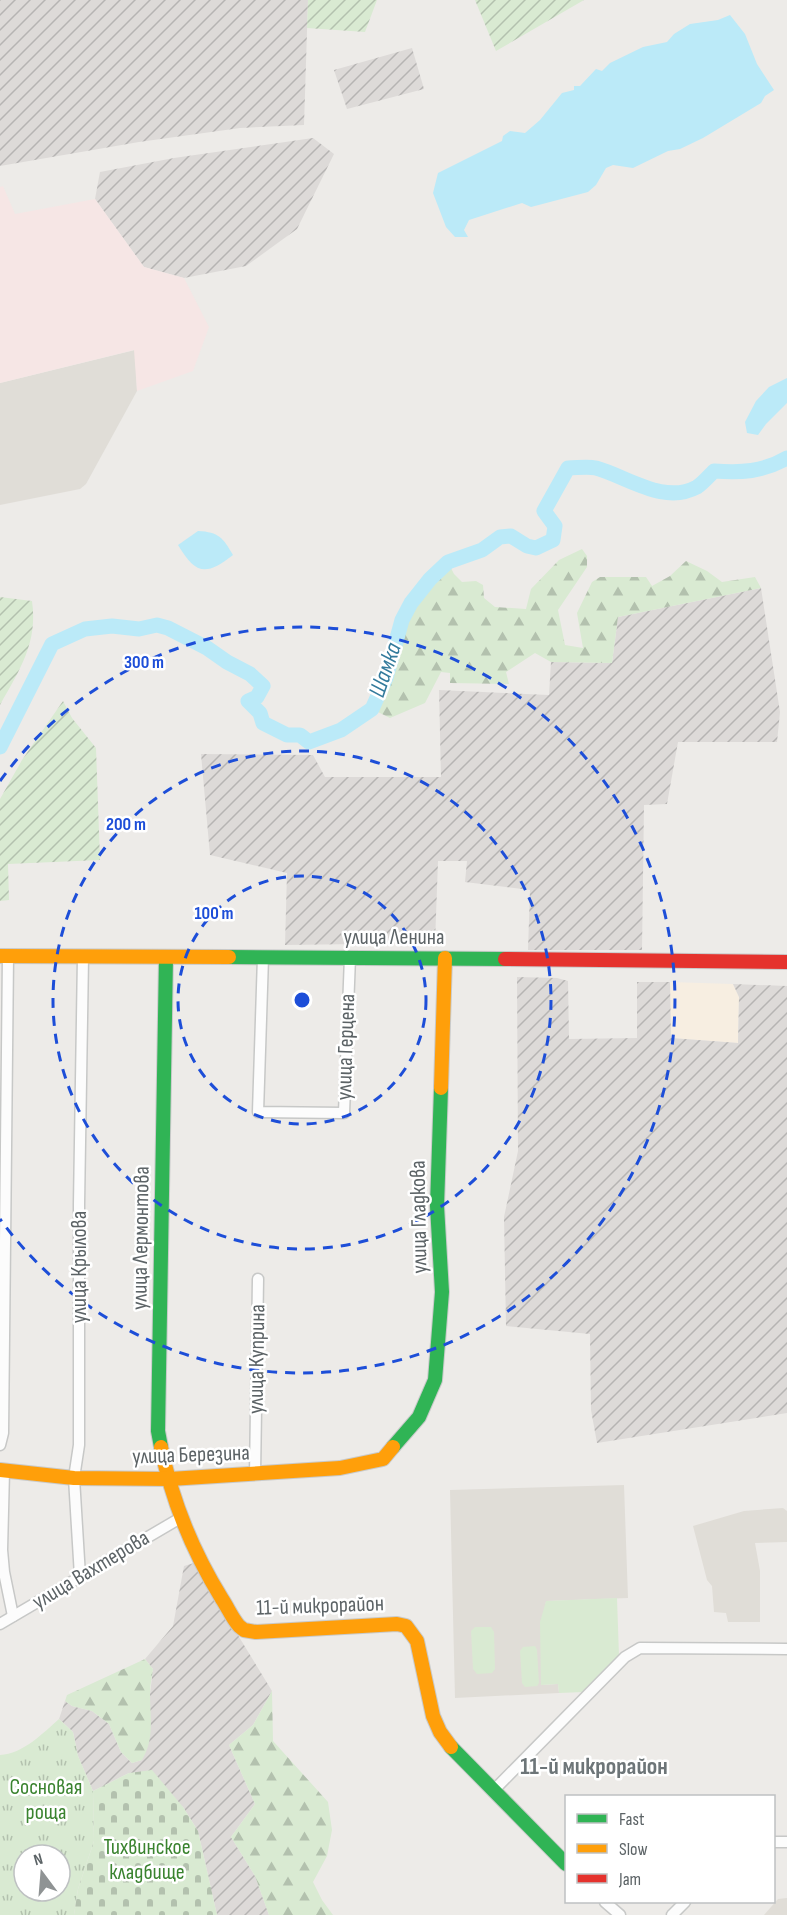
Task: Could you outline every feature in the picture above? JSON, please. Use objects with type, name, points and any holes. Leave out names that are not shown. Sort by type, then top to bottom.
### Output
[{"type":"street","name":"улица Ленина","points":[[4,956],[787,962]]},
{"type":"street","points":[[0,1445],[3,1432],[4,956]]},
{"type":"street","name":"улица Крылова","points":[[80,1576],[74,1478],[79,1445],[79,1204],[83,957]]},
{"type":"street","name":"улица Лермонтова","points":[[166,957],[158,1431],[182,1517]]},
{"type":"street","name":"улица Герцена","points":[[263,957],[258,1112],[344,1113],[350,957]]},
{"type":"street","name":"улица Гладкова","points":[[383,1459],[419,1417],[435,1380],[442,1292],[437,1206],[445,958]]},
{"type":"street","name":"улица Куприна","points":[[255,1474],[258,1279]]},
{"type":"street","name":"улица Березина","points":[[2,1471],[74,1478],[170,1479],[340,1468],[383,1459]]},
{"type":"street","points":[[2,1471],[2,1550],[13,1616]]},
{"type":"street","name":"улица Вахтерова","points":[[0,1624],[182,1517]]},
{"type":"street","name":"11-й микрорайон","points":[[182,1517],[189,1538],[216,1591],[242,1629],[251,1632],[265,1632],[397,1624],[406,1626],[411,1631],[420,1653],[431,1710],[439,1731],[454,1751],[565,1862]]},
{"type":"street","points":[[493,1791],[626,1656],[640,1648],[787,1649]]},
{"type":"street","points":[[606,1903],[620,1915]]},
{"type":"street","points":[[672,1915],[684,1903]]},
{"type":"shaded area","points":[[0,0],[308,0],[304,125],[240,128],[139,142],[0,166]]},
{"type":"shaded area","points":[[412,48],[424,89],[347,109],[334,70]]},
{"type":"shaded area","points":[[313,138],[334,154],[297,229],[246,266],[184,278],[144,267],[95,199],[100,172],[174,158]]},
{"type":"shaded area","points":[[3,186],[15,214],[95,199],[144,267],[184,278],[209,327],[193,371],[137,391],[134,350],[0,383],[0,187]]},
{"type":"shaded area","points":[[135,350],[137,391],[86,484],[80,489],[0,505],[0,383]]},
{"type":"shaded area","points":[[761,588],[780,712],[777,742],[678,742],[667,804],[644,805],[642,950],[528,950],[530,890],[465,882],[467,861],[438,861],[435,943],[285,945],[287,873],[210,855],[201,754],[313,755],[325,777],[441,777],[439,690],[549,695],[551,662],[612,663],[618,617]]},
{"type":"shaded area","points":[[517,977],[557,978],[568,981],[569,1039],[637,1038],[637,982],[670,982],[671,1038],[738,1043],[739,997],[733,984],[787,986],[787,1413],[597,1443],[591,1410],[590,1334],[506,1326],[504,1217],[518,1151]]},
{"type":"shaded area","points":[[670,982],[733,984],[739,997],[738,1043],[671,1038]]},
{"type":"shaded area","points":[[624,1485],[628,1598],[546,1601],[541,1685],[558,1684],[559,1693],[455,1698],[450,1490]]},
{"type":"shaded area","points":[[783,1508],[787,1511],[787,1542],[755,1543],[760,1571],[760,1622],[728,1622],[726,1613],[714,1612],[712,1586],[707,1580],[693,1526],[744,1511]]},
{"type":"shaded area","points":[[194,1563],[272,1691],[253,1725],[229,1745],[255,1804],[231,1837],[255,1876],[269,1915],[217,1915],[198,1831],[183,1807],[129,1773],[93,1791],[78,1756],[73,1732],[59,1719],[65,1701],[72,1706],[92,1711],[109,1724],[121,1752],[132,1763],[142,1760],[153,1669],[145,1659],[173,1626],[184,1566]]},
{"type":"shaded area","points":[[787,1898],[787,1915],[764,1915],[775,1903],[778,1899]]},
{"type":"green space","points":[[308,0],[377,0],[365,32],[307,28]]},
{"type":"green space","points":[[475,0],[584,0],[496,51]]},
{"type":"green space","points":[[582,549],[587,556],[587,567],[558,610],[565,645],[583,648],[577,613],[592,582],[600,577],[646,577],[652,586],[670,576],[686,561],[707,571],[722,582],[755,577],[761,588],[618,617],[612,663],[551,662],[535,653],[506,672],[509,684],[450,683],[450,673],[441,672],[425,703],[390,718],[372,709],[386,678],[402,620],[411,603],[430,579],[448,562],[454,574],[462,582],[476,581],[483,585],[484,598],[495,607],[526,609],[531,589],[559,560]]},
{"type":"green space","points":[[0,597],[32,601],[33,616],[30,643],[26,655],[0,705]]},
{"type":"green space","points":[[63,701],[72,718],[96,748],[100,860],[8,864],[9,900],[0,901],[0,799],[22,760]]},
{"type":"green space","points":[[617,1598],[619,1656],[584,1692],[559,1693],[558,1684],[541,1685],[540,1622],[546,1601]]},
{"type":"green space","points":[[475,1627],[491,1627],[494,1632],[495,1669],[492,1673],[477,1674],[473,1669],[471,1631]]},
{"type":"green space","points":[[535,1646],[539,1683],[537,1686],[525,1687],[522,1683],[520,1651],[523,1647]]},
{"type":"green space","points":[[145,1659],[153,1669],[150,1690],[149,1744],[142,1760],[132,1763],[121,1752],[109,1724],[92,1711],[72,1706],[65,1701],[67,1695]]},
{"type":"green space","points":[[272,1691],[273,1741],[328,1802],[332,1830],[327,1856],[313,1882],[333,1915],[269,1915],[255,1876],[231,1837],[255,1804],[229,1745],[253,1725]]},
{"type":"green space","name":"Сосновая роща","points":[[59,1719],[73,1732],[78,1756],[93,1791],[94,1841],[78,1889],[74,1915],[0,1915],[0,1755],[17,1751]]},
{"type":"green space","name":"Тихвинское кладбище","points":[[152,1770],[183,1807],[198,1831],[217,1915],[74,1915],[78,1889],[94,1841],[93,1791],[129,1773]]},
{"type":"water","points":[[730,15],[745,34],[757,64],[774,90],[765,96],[761,103],[680,149],[668,151],[633,168],[613,165],[606,168],[596,185],[588,192],[531,207],[522,203],[469,220],[464,230],[468,237],[455,237],[446,227],[433,193],[438,173],[502,141],[503,136],[510,131],[525,133],[540,120],[562,93],[574,90],[574,86],[580,86],[596,69],[602,71],[610,63],[643,47],[667,42],[674,34],[690,24],[718,20]]},
{"type":"water","points":[[787,378],[787,403],[758,435],[747,433],[745,422],[756,401],[769,387]]},
{"type":"water","points":[[198,531],[220,537],[233,555],[216,567],[202,569],[196,567],[178,545]]},
{"type":"waterway","name":"Шамка","points":[[0,747],[52,644],[85,629],[112,626],[139,629],[157,625],[168,628],[207,648],[250,674],[263,686],[257,697],[248,701],[260,713],[263,723],[287,735],[300,735],[309,742],[341,730],[372,709],[386,678],[402,620],[411,603],[430,579],[448,562],[482,550],[500,537],[511,536],[527,546],[536,548],[553,540],[555,526],[544,511],[568,468],[596,468],[646,488],[672,493],[684,492],[697,487],[714,471],[752,470],[778,463],[787,458]]},
{"type":"traffic: fast","points":[[161,1447],[158,1431],[166,957]]},
{"type":"traffic: fast","points":[[229,957],[505,959]]},
{"type":"traffic: fast","points":[[393,1447],[419,1417],[435,1380],[442,1292],[437,1206],[441,1088]]},
{"type":"traffic: fast","points":[[451,1747],[565,1863]]},
{"type":"traffic: slow","points":[[0,956],[229,957]]},
{"type":"traffic: slow","points":[[441,1088],[445,958]]},
{"type":"traffic: slow","points":[[161,1447],[171,1487],[185,1526],[212,1581],[239,1626],[244,1630],[256,1632],[397,1624],[406,1626],[417,1641],[433,1716],[440,1732],[451,1747]]},
{"type":"traffic: slow","points":[[0,1470],[74,1478],[170,1479],[340,1468],[383,1459],[393,1447]]},
{"type":"traffic: jam","points":[[505,959],[787,962]]},
{"type":"district","name":"11-й микрорайон","points":[[594,1766]]}]
